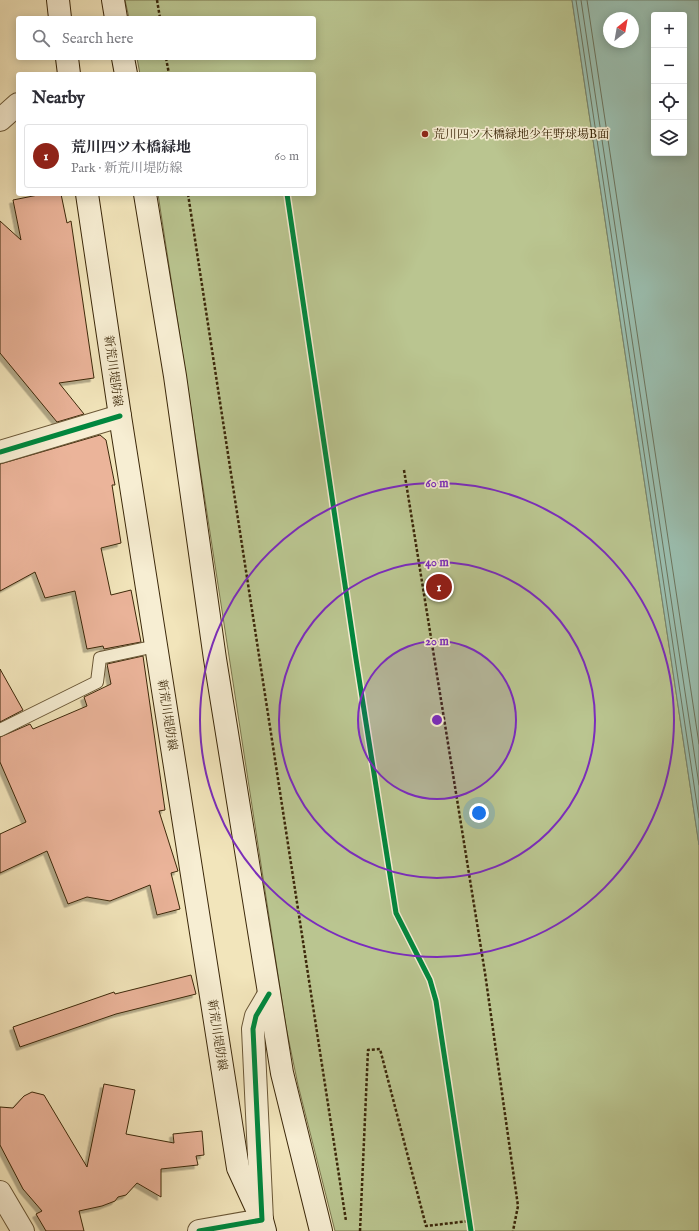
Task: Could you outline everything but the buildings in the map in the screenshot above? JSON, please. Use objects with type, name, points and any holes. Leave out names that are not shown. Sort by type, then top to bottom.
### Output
[{"type":"main road","points":[[58,0],[60,16]]},
{"type":"main road","points":[[113,0],[116,16]]},
{"type":"main road","points":[[123,60],[126,72]]},
{"type":"main road","points":[[0,120],[16,106]]},
{"type":"main road","name":"新荒川堤防線","points":[[87,196],[120,416],[238,1168],[264,1226]]},
{"type":"main road","points":[[145,196],[175,376],[215,659],[282,1073],[320,1231]]},
{"type":"main road","points":[[0,452],[120,416]]},
{"type":"main road","points":[[199,1231],[264,1226],[252,1029],[256,1016],[269,994]]},
{"type":"main road","points":[[0,1192],[23,1231]]},
{"type":"lane","points":[[0,730],[97,682],[100,658],[156,646]]},
{"type":"path","points":[[157,0],[160,16]]},
{"type":"path","points":[[166,60],[168,72]]},
{"type":"path","points":[[188,196],[346,1223]]},
{"type":"path","points":[[404,470],[485,973],[518,1206],[513,1231]]},
{"type":"path","points":[[360,1231],[368,1050],[380,1049],[426,1226],[470,1223],[468,1214]]},
{"type":"green space","points":[[125,0],[572,0],[699,845],[699,1231],[335,1231],[298,1085],[286,1027],[158,196],[316,196],[316,72],[140,72],[137,60],[316,60],[316,16],[129,16]]},
{"type":"water","points":[[572,0],[699,0],[699,845]]},
{"type":"cycle path","points":[[287,196],[356,659],[396,913],[430,980],[436,1001],[471,1231]]},
{"type":"cycle path","points":[[0,452],[120,416]]},
{"type":"cycle path","points":[[199,1231],[262,1220],[253,1029],[256,1016],[269,994]]},
{"type":"place","name":"荒川四ツ木橋緑地少年野球場B面","points":[[425,134]]},
{"type":"place","name":"荒川四ツ木橋緑地","points":[[439,587]]}]
